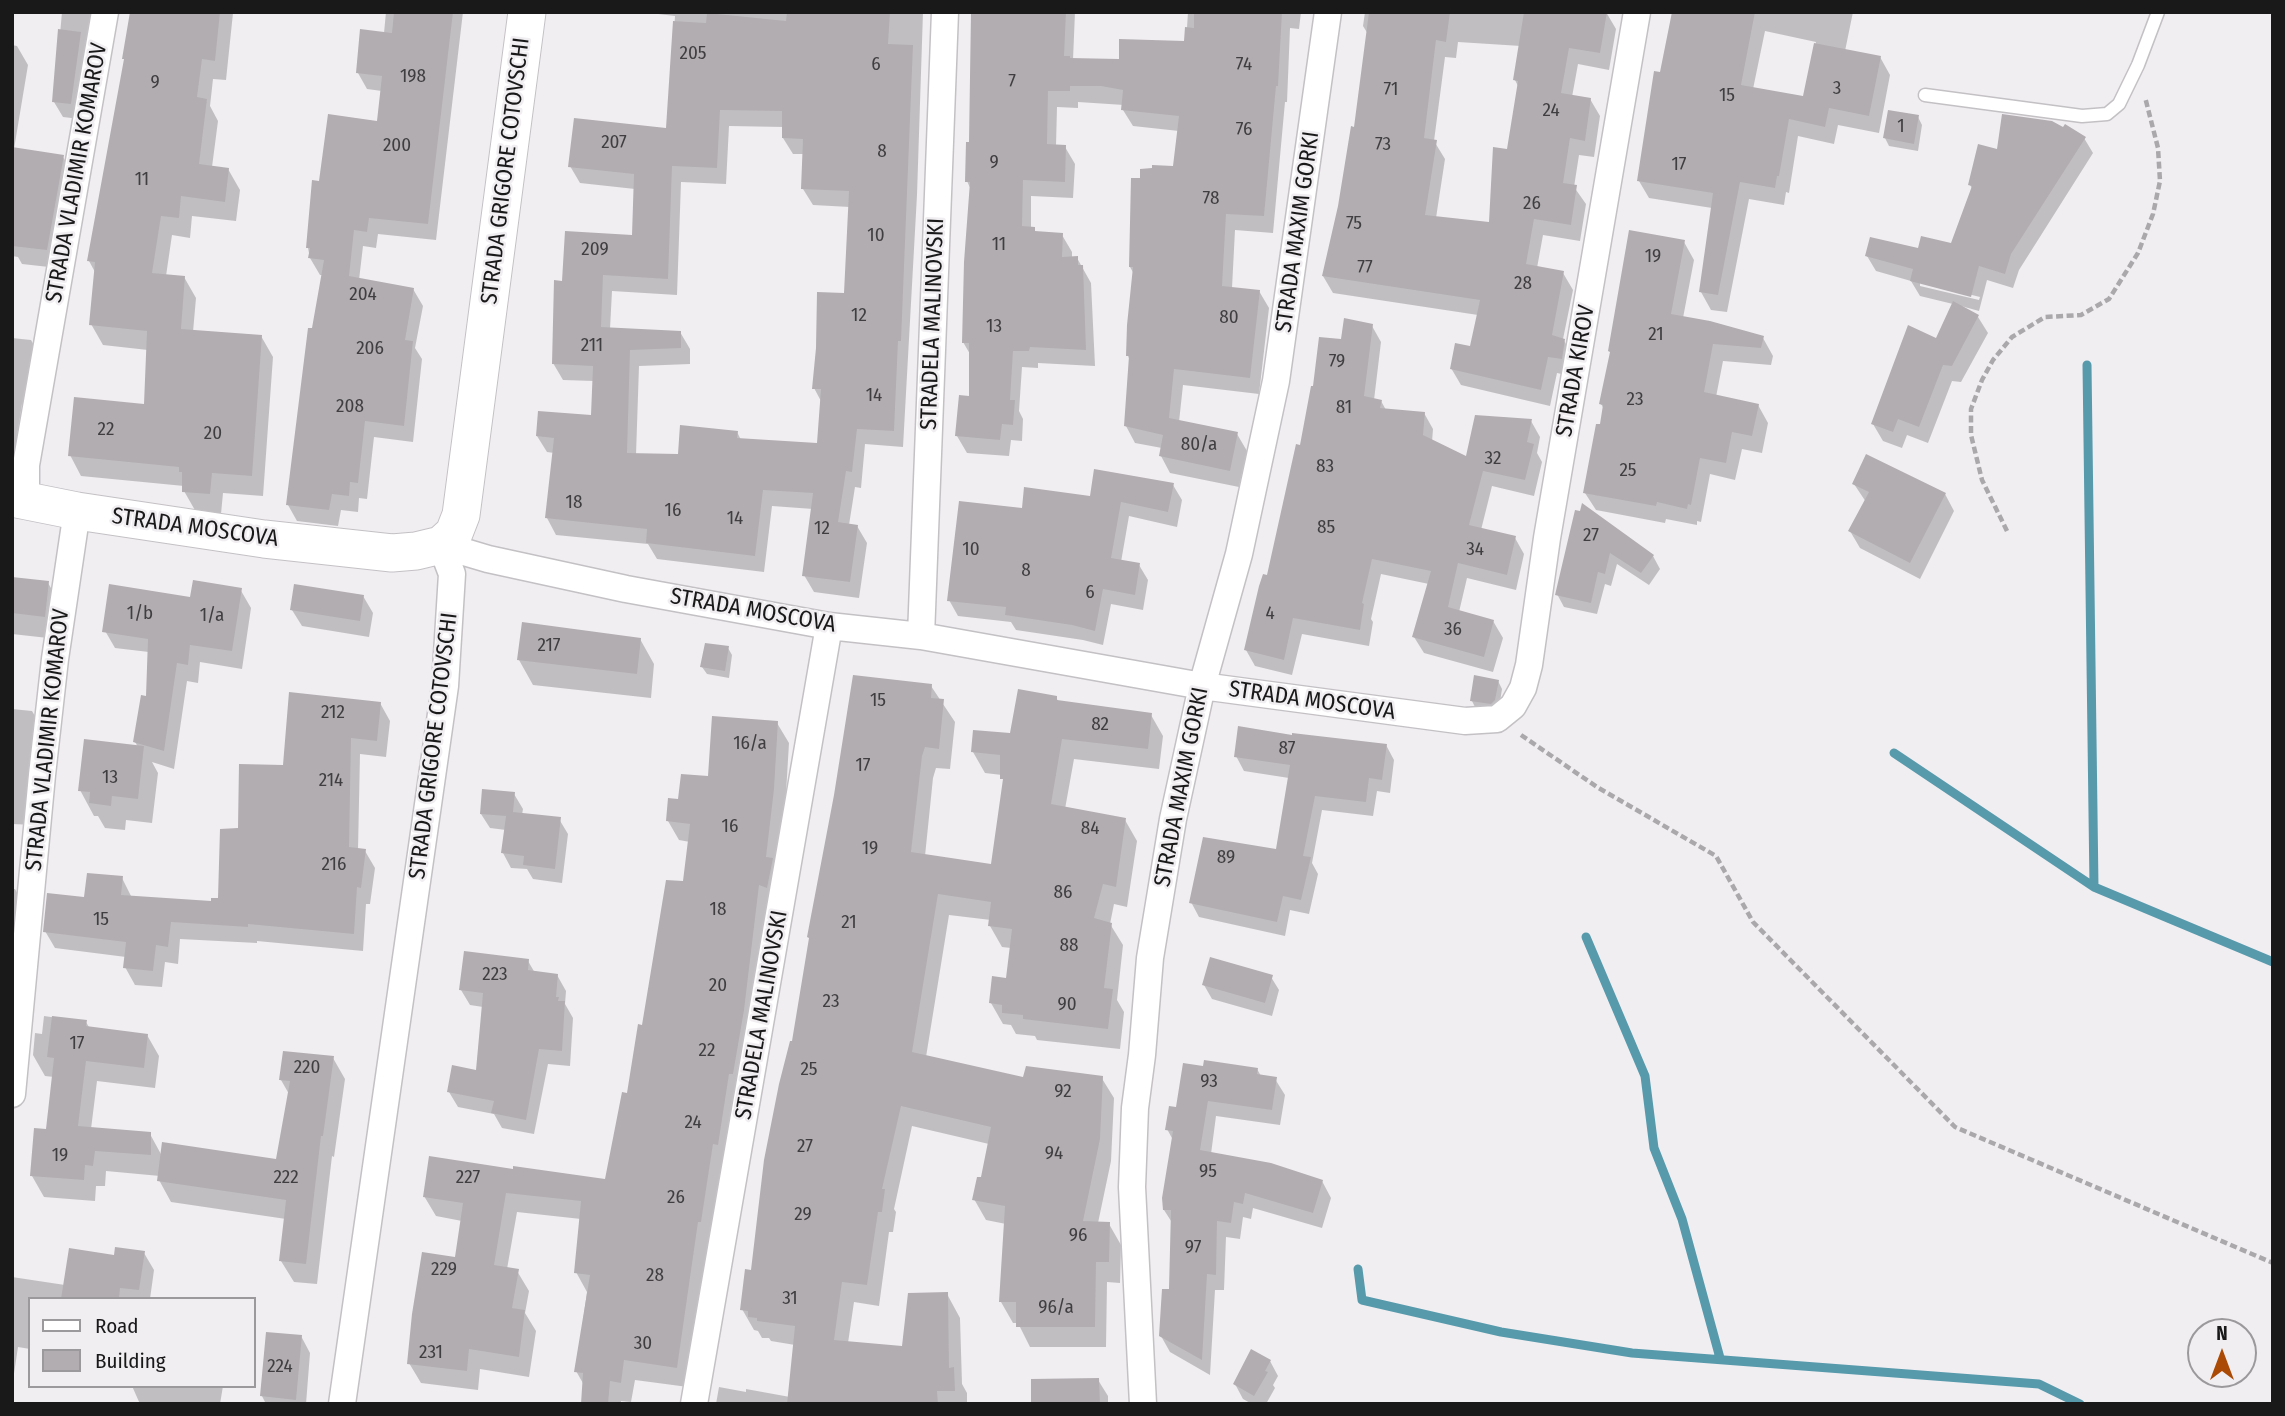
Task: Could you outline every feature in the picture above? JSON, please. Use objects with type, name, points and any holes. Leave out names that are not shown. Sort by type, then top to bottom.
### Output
[{"type":"street","name":"STRADA VLADIMIR KOMAROV","points":[[19,499],[105,12]]},
{"type":"street","name":"STRADA GRIGORE COTOVSCHI","points":[[342,1404],[445,686],[452,574],[441,545],[454,533],[461,515],[527,12]]},
{"type":"street","name":"STRADELA MALINOVSKI","points":[[921,636],[945,12]]},
{"type":"street","name":"STRADA MAXIM GORKI","points":[[1143,1404],[1132,1187],[1135,1108],[1150,958],[1173,819],[1202,686],[1239,554],[1276,382],[1328,12]]},
{"type":"street","name":"STRADA KIROV","points":[[1497,719],[1513,706],[1523,688],[1529,665],[1547,538],[1637,12]]},
{"type":"street","name":"STRADA MOSCOVA","points":[[19,499],[77,511],[264,539],[392,553],[441,545],[488,559],[626,589],[829,626],[921,636],[1202,686],[1465,721],[1497,719]]},
{"type":"street","name":"STRADA VLADIMIR KOMAROV","points":[[12,1094],[45,749],[77,511]]},
{"type":"street","name":"STRADELA MALINOVSKI","points":[[694,1404],[829,626]]},
{"type":"lane","points":[[1925,95],[2082,116],[2107,114],[2119,104],[2138,65],[2158,12]]},
{"type":"path","points":[[2007,531],[1982,480],[1971,435],[1971,409],[1993,360],[2012,337],[2045,317],[2081,315],[2109,299],[2138,253],[2153,214],[2160,181],[2158,148],[2138,65]]},
{"type":"path","points":[[1497,719],[1597,787],[1716,856],[1753,922],[1955,1127],[2273,1263]]},
{"type":"building","points":[[130,12],[220,12],[215,61],[202,59],[197,97],[207,99],[199,164],[229,168],[225,202],[181,196],[179,218],[161,216],[152,273],[185,276],[181,329],[262,335],[252,476],[212,473],[210,494],[182,492],[182,472],[179,472],[179,467],[68,456],[74,397],[144,404],[147,331],[89,325],[95,262],[87,261]]},
{"type":"building","points":[[394,12],[453,12],[428,224],[369,218],[367,232],[354,230],[349,276],[414,288],[405,340],[413,341],[404,426],[365,421],[358,483],[350,482],[349,496],[332,494],[329,510],[286,505],[308,328],[312,328],[324,260],[308,258],[310,248],[306,248],[312,180],[319,181],[328,114],[377,121],[382,76],[356,73],[360,29],[392,33]]},
{"type":"building","points":[[787,12],[890,12],[888,44],[913,45],[901,341],[898,341],[894,431],[857,429],[852,472],[846,471],[838,522],[858,525],[850,582],[802,576],[813,493],[763,490],[755,556],[646,543],[647,529],[545,518],[554,438],[536,436],[538,411],[591,415],[593,366],[552,364],[554,280],[562,281],[565,231],[632,235],[634,174],[568,167],[574,118],[666,128],[673,21],[706,23],[707,13],[786,21]],"holes":[[[720,110],[782,111],[782,138],[803,139],[801,189],[849,191],[844,293],[817,292],[812,389],[821,389],[817,443],[737,438],[738,431],[680,425],[678,454],[627,453],[630,350],[681,348],[681,331],[601,327],[603,275],[668,279],[672,166],[717,168]]]},
{"type":"building","points":[[971,12],[1066,12],[1064,56],[1119,59],[1119,39],[1184,41],[1185,27],[1194,28],[1194,12],[1282,12],[1278,86],[1264,216],[1226,214],[1222,286],[1260,290],[1250,378],[1174,369],[1169,418],[1238,432],[1230,471],[1159,456],[1163,435],[1124,426],[1129,356],[1126,356],[1127,325],[1133,267],[1129,267],[1131,178],[1140,178],[1140,169],[1152,168],[1152,165],[1173,166],[1179,116],[1121,110],[1123,90],[1101,86],[1070,86],[1070,91],[1048,91],[1047,144],[1066,145],[1065,182],[1023,180],[1022,226],[1035,227],[1035,231],[1063,233],[1062,257],[1078,256],[1078,265],[1083,265],[1086,350],[1030,347],[1029,351],[1013,351],[1010,400],[1015,400],[1013,425],[1002,424],[1000,440],[955,436],[959,395],[969,396],[969,343],[962,343],[970,182],[965,182],[966,142],[969,142]]},
{"type":"building","points":[[1369,12],[1450,12],[1446,42],[1436,40],[1424,138],[1437,140],[1425,215],[1489,222],[1493,147],[1507,149],[1518,81],[1513,80],[1524,12],[1607,12],[1600,53],[1569,48],[1561,93],[1591,98],[1585,141],[1570,138],[1563,183],[1577,185],[1571,225],[1534,219],[1526,264],[1564,271],[1552,335],[1565,339],[1562,359],[1548,357],[1541,390],[1450,369],[1455,343],[1470,346],[1480,300],[1322,276],[1338,206],[1351,126],[1354,127]]},
{"type":"building","points":[[1672,12],[1755,12],[1741,85],[1803,96],[1814,43],[1881,56],[1869,116],[1829,108],[1825,127],[1789,119],[1775,188],[1740,182],[1718,295],[1699,292],[1713,193],[1637,181],[1654,71],[1660,72]]},
{"type":"building","points":[[58,29],[81,32],[71,104],[52,102]]},
{"type":"building","points":[[1888,110],[1919,115],[1914,144],[1883,138]]},
{"type":"building","points":[[2002,114],[2052,121],[2063,127],[2065,124],[2086,137],[2011,254],[2005,274],[1979,266],[1971,297],[1910,281],[1913,269],[1865,256],[1870,237],[1918,248],[1921,236],[1951,243],[1972,186],[1968,185],[1978,144],[1997,149]]},
{"type":"building","points":[[12,147],[64,155],[47,250],[12,246]]},
{"type":"building","points":[[1629,230],[1685,240],[1671,314],[1710,321],[1764,336],[1761,348],[1713,344],[1704,392],[1759,404],[1752,436],[1732,432],[1726,463],[1700,458],[1691,505],[1688,504],[1687,509],[1657,502],[1656,506],[1583,493],[1596,424],[1600,424],[1603,405],[1599,404]]},
{"type":"building","points":[[1953,301],[1979,315],[1952,366],[1943,365],[1919,427],[1898,419],[1893,432],[1871,424],[1908,325],[1936,338]]},
{"type":"building","points":[[1344,318],[1373,324],[1364,396],[1382,400],[1380,408],[1425,412],[1423,435],[1466,456],[1475,415],[1532,419],[1527,442],[1534,444],[1525,480],[1483,471],[1469,525],[1516,536],[1507,575],[1458,563],[1448,607],[1494,620],[1484,657],[1412,637],[1431,571],[1372,559],[1362,603],[1360,630],[1293,618],[1284,660],[1244,650],[1259,586],[1263,574],[1267,575],[1296,444],[1300,445],[1313,386],[1319,337],[1341,339]]},
{"type":"building","points":[[1866,454],[1946,493],[1910,563],[1848,531],[1869,492],[1852,484]]},
{"type":"building","points":[[1094,469],[1174,483],[1168,512],[1121,502],[1111,558],[1140,563],[1135,595],[1103,589],[1095,631],[1005,615],[1006,607],[947,601],[959,501],[1022,508],[1024,487],[1090,496]]},
{"type":"building","points":[[1582,503],[1654,555],[1641,573],[1610,553],[1605,574],[1598,572],[1591,603],[1555,595],[1575,510],[1580,511]]},
{"type":"building","points":[[12,577],[49,581],[45,617],[12,613]]},
{"type":"building","points":[[193,580],[242,588],[232,651],[190,645],[188,665],[177,663],[164,751],[133,742],[141,695],[146,696],[148,639],[102,632],[109,584],[190,597]]},
{"type":"building","points":[[294,584],[364,595],[360,621],[290,610]]},
{"type":"building","points":[[522,622],[641,638],[637,674],[517,660]]},
{"type":"building","points":[[705,643],[729,646],[725,671],[700,667]]},
{"type":"building","points":[[853,675],[932,684],[931,698],[944,699],[939,749],[925,747],[922,756],[911,852],[991,864],[1003,779],[1000,779],[1000,755],[971,752],[973,730],[1010,733],[1018,689],[1057,696],[1057,700],[1152,713],[1148,749],[1062,739],[1051,804],[1126,818],[1116,887],[1103,884],[1094,918],[1112,923],[1104,988],[1113,989],[1108,1029],[1023,1019],[1023,1015],[1002,1013],[1002,1005],[989,1003],[992,976],[1006,978],[1012,929],[988,926],[991,902],[938,894],[912,1052],[1023,1077],[1026,1066],[1103,1076],[1100,1139],[1083,1221],[1110,1222],[1109,1262],[1096,1262],[1095,1327],[1016,1327],[1016,1302],[999,1302],[1005,1206],[972,1200],[977,1177],[981,1177],[991,1127],[901,1106],[882,1189],[885,1189],[882,1212],[878,1212],[867,1285],[842,1282],[834,1340],[902,1346],[908,1293],[948,1292],[949,1368],[954,1367],[955,1391],[937,1391],[938,1404],[787,1404],[795,1326],[757,1321],[757,1318],[748,1317],[748,1311],[740,1310],[745,1269],[751,1270],[764,1160],[779,1084],[792,1041],[809,938],[807,937]]},
{"type":"building","points":[[1474,675],[1499,680],[1495,700],[1491,704],[1470,701]]},
{"type":"building","points":[[289,692],[381,702],[377,741],[351,738],[349,847],[366,849],[361,888],[357,887],[354,934],[248,924],[248,927],[171,922],[168,947],[156,945],[153,971],[123,968],[126,942],[43,932],[47,893],[84,897],[87,873],[123,876],[121,895],[211,901],[211,898],[218,898],[220,829],[238,828],[239,764],[283,765]]},
{"type":"building","points":[[712,716],[778,721],[766,857],[773,858],[767,888],[759,885],[744,1010],[733,1074],[729,1074],[718,1145],[713,1144],[701,1222],[698,1222],[677,1368],[624,1360],[621,1383],[610,1381],[608,1404],[581,1404],[583,1373],[574,1372],[590,1275],[574,1273],[581,1201],[506,1193],[494,1265],[519,1269],[512,1308],[525,1310],[519,1357],[469,1349],[467,1371],[407,1364],[422,1252],[455,1257],[463,1203],[423,1197],[429,1156],[605,1179],[622,1092],[627,1093],[638,1024],[642,1025],[666,880],[683,881],[690,824],[666,821],[668,798],[678,799],[681,774],[708,776]]},
{"type":"building","points":[[1238,726],[1292,735],[1387,744],[1382,780],[1369,778],[1366,802],[1315,796],[1303,856],[1311,857],[1301,900],[1283,896],[1277,922],[1189,903],[1203,837],[1276,849],[1290,765],[1234,757]]},
{"type":"building","points":[[84,739],[144,746],[138,799],[112,796],[111,806],[89,803],[90,792],[78,791]]},
{"type":"building","points":[[482,789],[515,792],[513,812],[561,817],[555,869],[523,865],[524,856],[501,853],[506,816],[480,814]]},
{"type":"building","points":[[464,951],[529,959],[528,970],[558,974],[556,997],[559,997],[558,1001],[565,1001],[562,1051],[539,1049],[526,1120],[491,1113],[494,1101],[447,1092],[452,1065],[476,1070],[483,993],[459,990]]},
{"type":"building","points":[[1210,957],[1273,975],[1265,1003],[1202,985]]},
{"type":"building","points":[[52,1016],[87,1020],[86,1026],[148,1034],[144,1068],[86,1061],[78,1126],[151,1132],[151,1155],[95,1151],[93,1166],[85,1165],[84,1180],[30,1176],[34,1128],[46,1129],[54,1058],[47,1057]]},
{"type":"building","points":[[283,1051],[334,1056],[321,1136],[306,1264],[279,1261],[286,1200],[157,1181],[162,1142],[276,1159],[290,1081],[279,1080]]},
{"type":"building","points":[[1204,1060],[1258,1068],[1257,1074],[1277,1077],[1272,1110],[1208,1101],[1200,1150],[1271,1163],[1323,1180],[1313,1213],[1245,1193],[1243,1204],[1234,1202],[1231,1223],[1217,1221],[1216,1275],[1207,1274],[1202,1360],[1159,1336],[1162,1289],[1169,1289],[1171,1210],[1163,1210],[1162,1198],[1173,1131],[1165,1130],[1169,1106],[1176,1107],[1183,1063],[1203,1066]]},
{"type":"building","points":[[115,1247],[145,1251],[139,1290],[120,1288],[119,1297],[61,1297],[69,1248],[114,1255]]},
{"type":"building","points":[[266,1332],[302,1335],[296,1400],[260,1396]]},
{"type":"building","points":[[1251,1349],[1271,1360],[1265,1371],[1268,1372],[1254,1396],[1233,1384]]},
{"type":"building","points":[[1099,1378],[1100,1404],[1031,1404],[1031,1379]]},
{"type":"waterway","points":[[2087,365],[2094,887]]},
{"type":"waterway","points":[[1894,753],[2094,887],[2273,962]]},
{"type":"waterway","points":[[1586,937],[1645,1076],[1654,1148],[1682,1219],[1720,1358]]},
{"type":"waterway","points":[[1358,1269],[1362,1300],[1501,1332],[1632,1353],[2039,1384],[2080,1404]]}]
